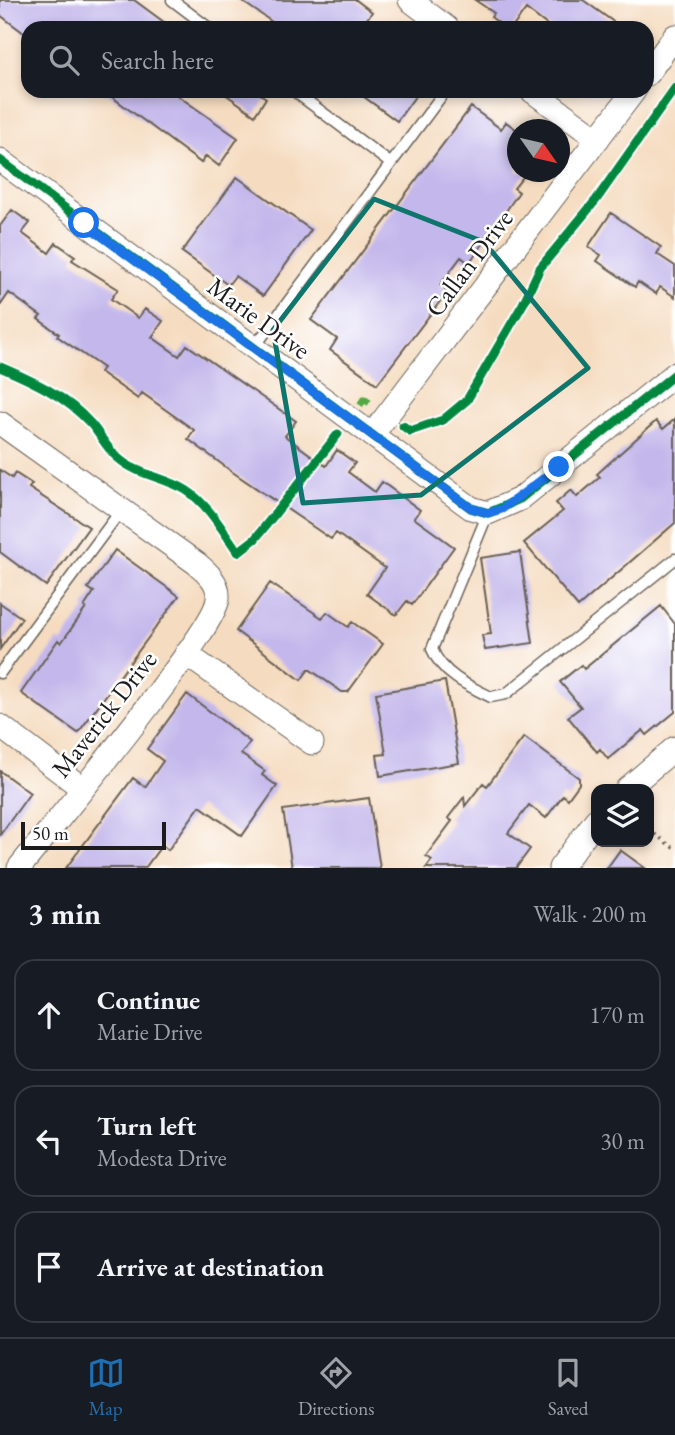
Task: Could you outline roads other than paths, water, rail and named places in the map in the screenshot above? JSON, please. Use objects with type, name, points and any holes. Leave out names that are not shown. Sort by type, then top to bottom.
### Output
[{"type":"street","points":[[410,0],[438,21]]},
{"type":"street","points":[[654,64],[675,36]]},
{"type":"street","points":[[542,98],[598,139]]},
{"type":"street","name":"Callan Drive","points":[[372,435],[629,98]]},
{"type":"street","name":"Marie Drive","points":[[0,160],[471,508],[488,513]]},
{"type":"street","points":[[488,513],[520,499],[675,374]]},
{"type":"street","points":[[0,423],[122,509]]},
{"type":"street","name":"Maverick Drive","points":[[19,868],[186,654],[216,611],[217,587],[211,576],[122,509]]},
{"type":"street","points":[[186,654],[312,743]]},
{"type":"street","points":[[0,726],[82,788]]},
{"type":"street","points":[[633,784],[675,748]]},
{"type":"street","points":[[560,868],[591,827]]},
{"type":"lane","points":[[172,0],[200,21]]},
{"type":"lane","points":[[303,98],[390,163]]},
{"type":"lane","points":[[253,349],[440,98]]},
{"type":"lane","points":[[0,673],[122,509]]},
{"type":"lane","points":[[488,513],[432,649],[437,663],[464,684],[491,698],[506,694],[675,559]]}]
